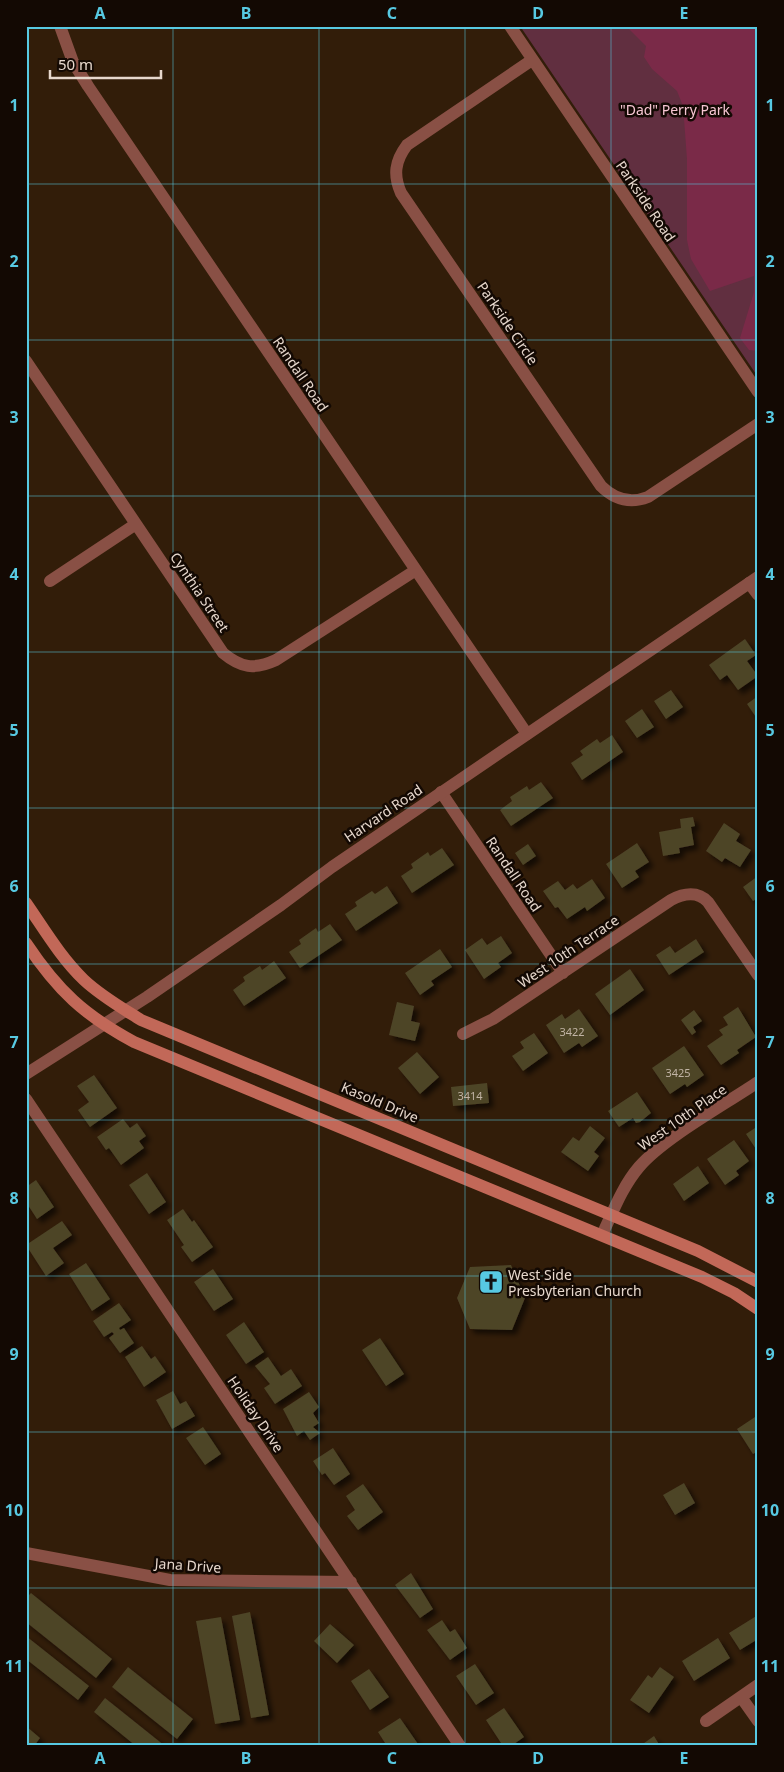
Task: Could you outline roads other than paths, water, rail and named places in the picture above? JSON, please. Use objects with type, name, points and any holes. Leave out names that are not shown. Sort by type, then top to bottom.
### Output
[{"type":"main road","name":"Kasold Drive","points":[[26,902],[70,964],[94,988],[125,1010],[161,1029],[278,1075],[698,1250],[758,1282]]},
{"type":"main road","points":[[26,943],[64,993],[78,1006],[102,1024],[134,1042],[702,1277],[734,1293],[758,1309]]},
{"type":"street","name":"Randall Road","points":[[60,26],[73,62],[88,86],[528,734]]},
{"type":"street","name":"Parkside Road","points":[[510,26],[758,392]]},
{"type":"street","name":"Parkside Circle","points":[[532,60],[408,145],[401,153],[396,168],[397,184],[401,193],[601,486],[609,494],[632,501],[648,497],[758,424]]},
{"type":"street","name":"Cynthia Street","points":[[26,361],[223,653],[242,666],[253,668],[276,660],[416,570]]},
{"type":"street","points":[[50,581],[136,524]]},
{"type":"street","points":[[754,580],[758,595]]},
{"type":"street","name":"Harvard Road","points":[[26,1074],[265,916],[441,792],[754,580]]},
{"type":"street","name":"Randall Road","points":[[441,792],[563,973]]},
{"type":"street","name":"West 10th Terrace","points":[[463,1034],[493,1019],[671,900],[690,894],[702,897],[708,902],[758,975]]},
{"type":"street","name":"West 10th Place","points":[[602,1235],[631,1178],[648,1158],[758,1082]]},
{"type":"street","name":"Holiday Drive","points":[[26,1099],[460,1746]]},
{"type":"street","name":"Jana Drive","points":[[26,1553],[170,1580],[351,1582]]},
{"type":"street","points":[[706,1720],[758,1685]]},
{"type":"street","points":[[741,1696],[758,1721]]},
{"type":"place","name":"West Side Presbyterian Church","points":[[491,1282]]},
{"type":"park label","name":"\"Dad\" Perry Park","points":[[675,109]]}]
